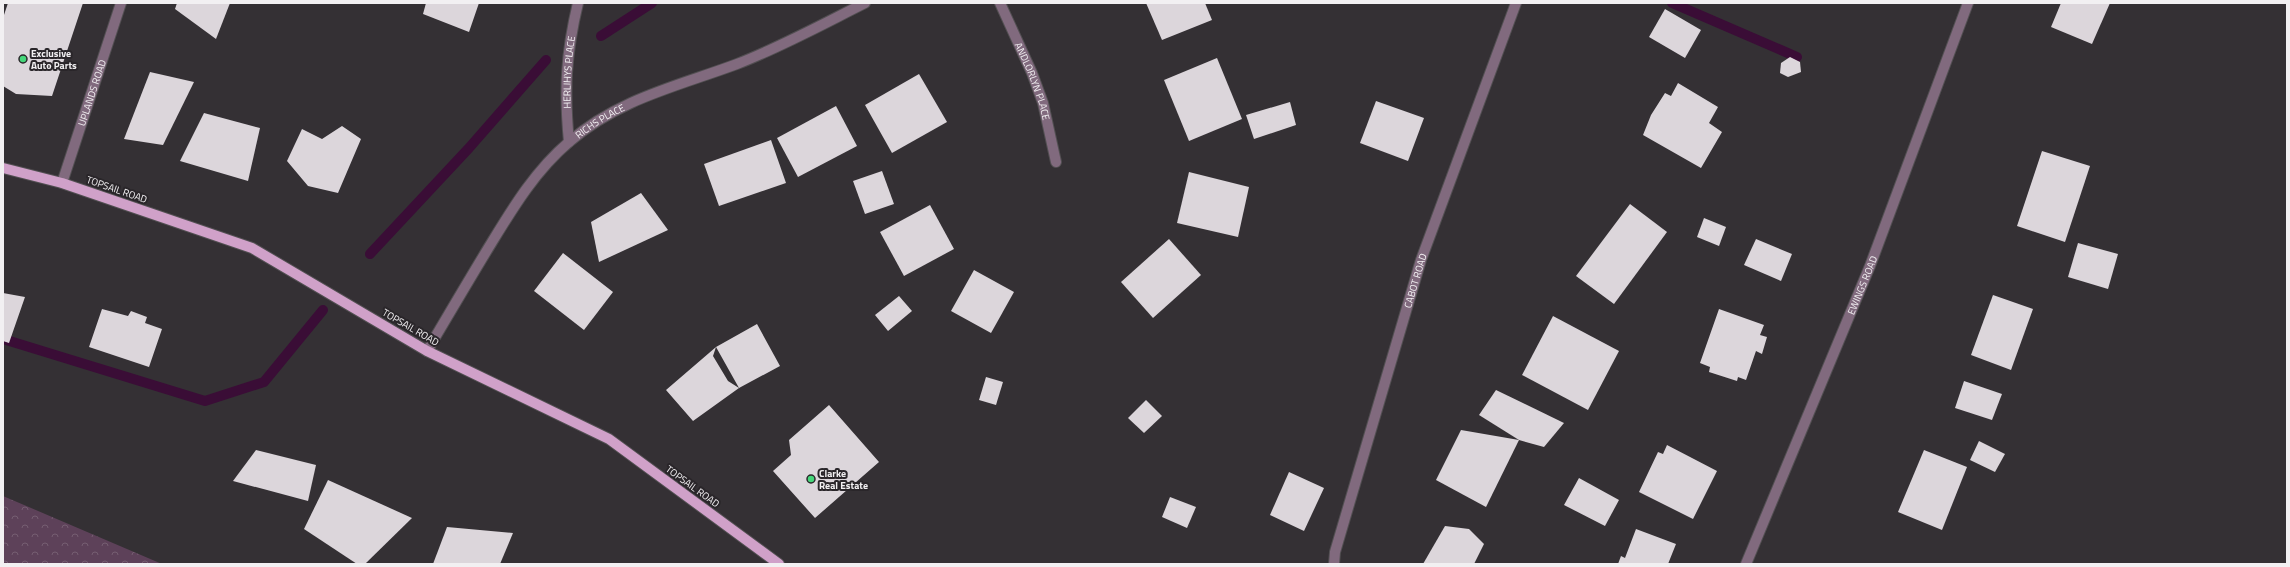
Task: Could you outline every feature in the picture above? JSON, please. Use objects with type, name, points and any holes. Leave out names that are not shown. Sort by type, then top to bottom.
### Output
[{"type":"main road","name":"TOPSAIL ROAD","points":[[3,168],[62,183],[252,248],[427,351],[609,439],[779,564]]},
{"type":"street","name":"UPLANDS ROAD","points":[[62,183],[121,3]]},
{"type":"street","name":"HERLIHYS PLACE","points":[[569,142],[565,91],[566,67],[578,3]]},
{"type":"street","name":"RICHS PLACE","points":[[427,351],[526,188],[539,171],[569,142],[606,116],[644,96],[763,53],[865,3]]},
{"type":"street","name":"ANDLORLYN PLACE","points":[[1000,3],[1032,74],[1043,103],[1056,162]]},
{"type":"street","name":"CABOT ROAD","points":[[1334,564],[1335,552],[1421,260],[1516,3]]},
{"type":"street","name":"EWINGS ROAD","points":[[1746,564],[1870,266],[1968,3]]},
{"type":"green space","points":[[3,496],[162,564],[3,564]]},
{"type":"building","points":[[8,3],[83,3],[52,96],[16,94],[3,86],[3,18]]},
{"type":"building","points":[[177,3],[230,3],[216,39],[175,9]]},
{"type":"building","points":[[426,3],[479,3],[469,32],[423,14]]},
{"type":"building","points":[[1146,3],[1205,3],[1212,20],[1162,40]]},
{"type":"building","points":[[2061,3],[2110,3],[2092,44],[2051,27]]},
{"type":"building","points":[[1665,9],[1701,30],[1685,58],[1649,37]]},
{"type":"building","points":[[1790,57],[1800,62],[1801,72],[1788,77],[1780,73],[1781,63]]},
{"type":"building","points":[[1217,58],[1242,119],[1189,141],[1164,80]]},
{"type":"building","points":[[150,72],[194,82],[163,145],[124,139]]},
{"type":"building","points":[[919,74],[947,122],[892,153],[865,105]]},
{"type":"building","points":[[1678,83],[1718,107],[1709,123],[1722,132],[1701,168],[1643,135],[1651,115],[1665,93],[1671,96]]},
{"type":"building","points":[[1376,101],[1424,118],[1408,161],[1360,143]]},
{"type":"building","points":[[1290,102],[1296,125],[1254,139],[1246,115]]},
{"type":"building","points":[[836,106],[857,146],[798,177],[777,138]]},
{"type":"building","points":[[204,113],[260,128],[248,181],[180,161]]},
{"type":"building","points":[[342,126],[361,139],[338,193],[308,186],[287,161],[302,129],[322,139]]},
{"type":"building","points":[[771,140],[786,183],[719,206],[704,164]]},
{"type":"building","points":[[2042,151],[2090,166],[2065,242],[2017,226]]},
{"type":"building","points":[[882,171],[894,204],[865,214],[853,181]]},
{"type":"building","points":[[1189,172],[1249,187],[1238,237],[1177,223]]},
{"type":"building","points":[[641,193],[668,230],[599,262],[591,222]]},
{"type":"building","points":[[1630,204],[1667,232],[1614,304],[1576,276]]},
{"type":"building","points":[[930,205],[954,249],[904,276],[880,232]]},
{"type":"building","points":[[1704,218],[1726,227],[1719,246],[1697,237]]},
{"type":"building","points":[[1169,239],[1201,275],[1153,318],[1121,282]]},
{"type":"building","points":[[1756,239],[1792,254],[1781,281],[1744,265]]},
{"type":"building","points":[[2078,243],[2118,254],[2108,289],[2068,277]]},
{"type":"building","points":[[563,253],[613,292],[584,330],[534,291]]},
{"type":"building","points":[[974,270],[1014,292],[991,333],[951,311]]},
{"type":"building","points":[[3,293],[25,297],[9,343],[3,341]]},
{"type":"building","points":[[1993,295],[2033,309],[2011,370],[1971,355]]},
{"type":"building","points":[[899,296],[912,311],[888,331],[875,315]]},
{"type":"building","points":[[102,309],[128,316],[131,311],[147,317],[145,323],[162,329],[149,367],[89,347]]},
{"type":"building","points":[[1719,309],[1764,325],[1760,335],[1767,337],[1762,354],[1756,351],[1746,380],[1738,377],[1737,381],[1709,372],[1710,367],[1700,363]]},
{"type":"building","points":[[1553,316],[1619,351],[1588,410],[1522,375]]},
{"type":"building","points":[[757,324],[780,366],[739,388],[716,347]]},
{"type":"building","points":[[716,347],[713,356],[728,381],[739,388],[693,421],[666,390]]},
{"type":"building","points":[[986,377],[1003,382],[996,405],[979,400]]},
{"type":"building","points":[[1964,381],[2002,394],[1992,420],[1955,408]]},
{"type":"building","points":[[1496,390],[1564,423],[1544,447],[1519,440],[1479,415]]},
{"type":"building","points":[[1146,400],[1162,416],[1144,433],[1128,418]]},
{"type":"building","points":[[829,405],[879,462],[815,518],[773,471],[791,455],[789,440]]},
{"type":"building","points":[[1461,430],[1519,440],[1486,507],[1436,480]]},
{"type":"building","points":[[1979,441],[2005,454],[1995,472],[1970,460]]},
{"type":"building","points":[[1667,445],[1717,471],[1693,519],[1639,492],[1658,452],[1663,454]]},
{"type":"building","points":[[256,450],[316,465],[308,501],[233,481]]},
{"type":"building","points":[[1924,450],[1967,467],[1942,530],[1898,512]]},
{"type":"building","points":[[1289,472],[1324,488],[1304,531],[1270,515]]},
{"type":"building","points":[[1579,478],[1619,500],[1605,526],[1564,505]]},
{"type":"building","points":[[328,480],[412,518],[365,564],[357,564],[304,529]]},
{"type":"building","points":[[1170,497],[1196,507],[1187,528],[1162,517]]},
{"type":"building","points":[[1445,526],[1469,529],[1484,544],[1474,564],[1423,564]]},
{"type":"building","points":[[447,527],[513,533],[500,564],[433,564]]},
{"type":"building","points":[[1636,529],[1676,544],[1668,564],[1618,564],[1621,556],[1625,558]]},
{"type":"waterway","points":[[601,36],[652,3]]},
{"type":"waterway","points":[[1672,3],[1797,57]]},
{"type":"waterway","points":[[370,254],[469,148],[546,60]]},
{"type":"waterway","points":[[3,339],[205,401],[264,382],[323,310]]},
{"type":"place","name":"Exclusive Auto Parts","points":[[23,59]]},
{"type":"place","name":"Clarke Real Estate","points":[[811,479]]}]
